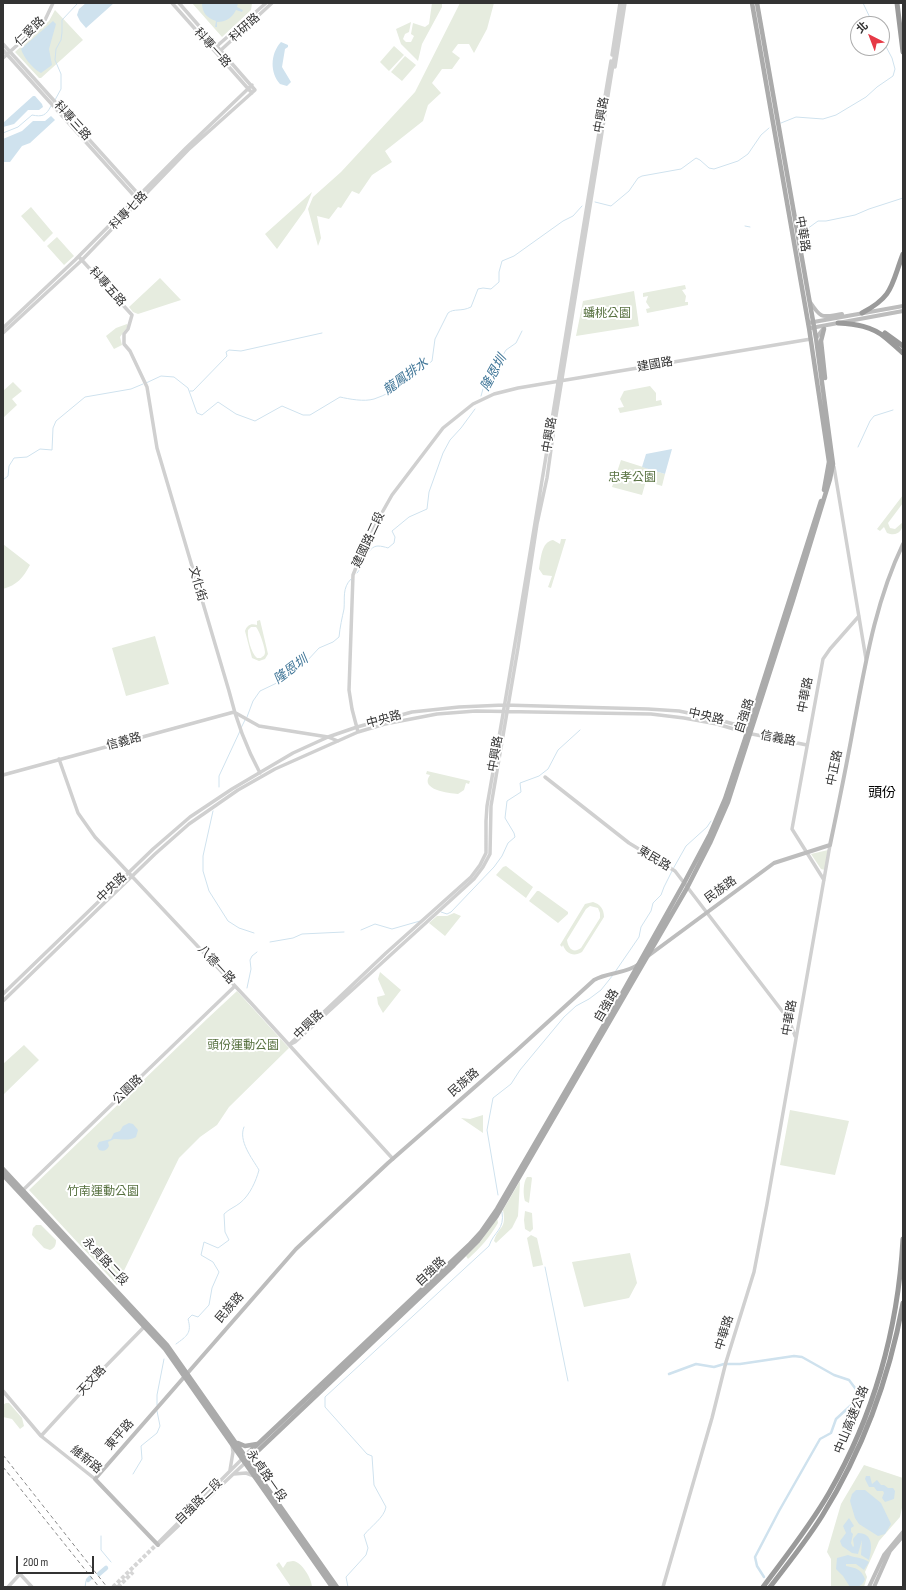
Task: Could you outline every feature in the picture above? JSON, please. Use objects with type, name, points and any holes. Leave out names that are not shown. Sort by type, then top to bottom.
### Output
[{"type":"highway","points":[[897,3],[903,52]]},
{"type":"highway","points":[[862,313],[876,306],[888,294],[892,287],[903,254]]},
{"type":"highway","points":[[838,322],[858,324],[875,328],[886,333],[903,346]]},
{"type":"highway","points":[[858,324],[881,334],[903,353]]},
{"type":"highway","name":"中山高速公路","points":[[763,1587],[805,1531],[829,1493],[866,1418],[879,1378],[893,1323],[900,1280],[903,1239]]},
{"type":"highway","name":"中山高速公路","points":[[770,1587],[822,1517],[853,1461],[871,1420],[884,1382],[903,1303]]},
{"type":"main road","name":"中華路","points":[[752,3],[756,10],[810,302],[811,339],[831,464]]},
{"type":"main road","name":"中華路","points":[[757,3],[756,10],[811,325],[816,338],[824,391]]},
{"type":"main road","points":[[810,302],[816,312],[824,317],[859,312],[862,313]]},
{"type":"main road","points":[[811,325],[862,313],[903,306]]},
{"type":"main road","points":[[811,325],[903,311]]},
{"type":"main road","points":[[816,338],[824,329],[838,322]]},
{"type":"main road","name":"中華路","points":[[824,329],[821,341],[825,379],[824,414]]},
{"type":"main road","name":"自強路","points":[[593,1046],[647,957],[686,886],[725,799],[739,762],[831,464]]},
{"type":"main road","name":"中正路","points":[[830,845],[875,618],[896,559],[903,544]]},
{"type":"main road","name":"民族路","points":[[158,1406],[296,1249],[393,1159],[594,980],[637,966],[774,863],[830,845]]},
{"type":"main road","name":"自強路","points":[[245,1459],[259,1443],[469,1245],[493,1215],[560,1104],[637,966],[686,886]]},
{"type":"main road","name":"自強路","points":[[245,1459],[478,1241],[496,1217],[536,1144]]},
{"type":"main road","name":"永貞路二段","points":[[3,1169],[21,1191],[171,1350],[186,1375]]},
{"type":"main road","name":"永貞路二段","points":[[3,1175],[21,1191]]},
{"type":"main road","name":"永貞路一段","points":[[186,1375],[332,1587]]},
{"type":"main road","name":"東平路","points":[[95,1480],[158,1406]]},
{"type":"main road","points":[[234,1443],[245,1446],[259,1443]]},
{"type":"main road","name":"永貞路一段","points":[[245,1459],[254,1476],[336,1587]]},
{"type":"main road","name":"維新路","points":[[95,1480],[158,1545]]},
{"type":"main road","points":[[869,1587],[889,1550],[903,1532]]},
{"type":"main road","points":[[874,1587],[889,1550],[903,1536]]},
{"type":"street","name":"仁愛路","points":[[3,58],[45,20],[54,3]]},
{"type":"street","name":"科專一路","points":[[172,3],[252,93]]},
{"type":"street","name":"科專一路","points":[[180,3],[255,90]]},
{"type":"street","name":"科研路","points":[[213,49],[266,3]]},
{"type":"street","name":"科研路","points":[[217,54],[272,3]]},
{"type":"street","name":"中興路","points":[[289,1045],[386,953],[471,877],[480,865],[486,853],[487,806],[505,712],[537,524],[547,478],[593,169],[622,3]]},
{"type":"street","name":"中興路","points":[[561,381],[596,173],[622,3]]},
{"type":"street","name":"科專三路","points":[[3,44],[8,53],[139,198]]},
{"type":"street","name":"科專三路","points":[[3,50],[8,53]]},
{"type":"street","name":"科專七路","points":[[139,198],[186,148],[252,85]]},
{"type":"street","name":"科專七路","points":[[3,333],[188,150],[255,90]]},
{"type":"street","points":[[602,114],[606,110]]},
{"type":"street","points":[[593,169],[596,173]]},
{"type":"street","name":"科專七路","points":[[3,328],[80,258]]},
{"type":"street","name":"科專五路","points":[[80,258],[132,315],[123,339],[124,344],[130,351],[138,366]]},
{"type":"street","name":"建國路","points":[[494,394],[561,381],[816,338]]},
{"type":"street","name":"文化街","points":[[138,366],[147,387],[157,448],[234,712],[262,776]]},
{"type":"street","name":"建國路二段","points":[[358,732],[349,690],[349,667],[353,575],[363,550],[392,495],[443,428],[474,404],[494,394]]},
{"type":"street","name":"中華路","points":[[663,1587],[726,1362],[754,1272],[824,880],[792,829],[823,659],[859,616],[831,464]]},
{"type":"street","name":"中正路","points":[[859,616],[866,660]]},
{"type":"street","name":"中央路","points":[[3,994],[128,873],[190,817],[259,772],[293,753],[328,737],[357,727],[412,712],[459,707],[506,706],[679,711],[712,718],[748,731]]},
{"type":"street","name":"中央路","points":[[3,1001],[155,854],[189,824],[238,790],[262,776],[295,759],[338,742],[358,732],[392,722],[437,714],[476,711],[651,714],[684,718],[748,731]]},
{"type":"street","points":[[234,712],[259,726],[328,737],[338,742]]},
{"type":"street","name":"信義路","points":[[3,774],[234,712]]},
{"type":"street","name":"信義路","points":[[748,731],[807,745]]},
{"type":"street","name":"八德一路","points":[[59,759],[78,813],[83,822],[128,873],[235,986],[393,1159]]},
{"type":"street","name":"東民路","points":[[545,777],[629,843],[675,871],[789,1020],[796,1039]]},
{"type":"street","name":"中正路","points":[[824,880],[830,845]]},
{"type":"street","name":"公園路","points":[[21,1191],[235,986]]},
{"type":"street","name":"天文路","points":[[41,1436],[146,1325]]},
{"type":"street","name":"維新路","points":[[3,1391],[41,1436],[95,1480]]},
{"type":"street","points":[[234,1443],[231,1473],[246,1473],[254,1476]]},
{"type":"street","name":"自強路二段","points":[[158,1545],[245,1459]]},
{"type":"street","points":[[8,1587],[20,1574],[32,1587]]},
{"type":"green space","points":[[192,3],[252,3],[251,10],[222,37]]},
{"type":"green space","points":[[432,3],[442,3],[442,7],[422,44],[418,61],[401,44],[396,29],[411,22],[409,32],[405,34],[403,39],[406,42],[411,42],[414,36],[411,34],[413,23],[425,27],[429,24]]},
{"type":"green space","points":[[460,3],[494,3],[487,29],[474,53],[469,44],[458,44],[452,52],[460,58],[452,69],[442,69],[432,83],[441,93],[428,105],[423,121],[385,151],[392,162],[372,175],[359,194],[352,191],[341,208],[338,207],[329,219],[317,216],[321,238],[318,246],[308,209],[313,197],[341,172],[415,92]]},
{"type":"green space","points":[[55,10],[83,40],[41,78],[39,78],[15,52],[49,21]]},
{"type":"green space","points":[[394,46],[404,55],[389,71],[380,62]]},
{"type":"green space","points":[[405,56],[416,65],[402,81],[391,72]]},
{"type":"green space","points":[[312,192],[305,210],[277,249],[265,234]]},
{"type":"green space","points":[[31,207],[53,233],[44,242],[21,216]]},
{"type":"green space","points":[[57,237],[74,256],[64,265],[47,246]]},
{"type":"green space","points":[[160,278],[181,300],[138,314],[133,312],[129,307]]},
{"type":"green space","points":[[685,285],[686,289],[682,290],[686,296],[685,302],[688,302],[688,305],[647,313],[646,309],[650,308],[646,302],[648,296],[643,297],[643,293]]},
{"type":"green space","name":"蟠桃公園","points":[[634,291],[639,326],[576,336],[583,301]]},
{"type":"green space","points":[[127,324],[128,326],[120,337],[122,345],[114,349],[106,336],[116,328]]},
{"type":"green space","points":[[13,382],[22,391],[12,399],[17,405],[3,418],[3,391]]},
{"type":"green space","points":[[650,386],[656,393],[656,401],[661,400],[662,405],[620,413],[618,408],[624,407],[620,399],[624,391]]},
{"type":"green space","name":"忠孝公園","points":[[621,460],[665,474],[662,486],[646,481],[642,495],[612,487]]},
{"type":"green space","points":[[903,495],[903,503],[888,523],[890,528],[895,529],[903,522],[901,530],[896,534],[891,534],[887,533],[884,527],[880,531],[877,529]]},
{"type":"green space","points":[[561,539],[566,539],[551,588],[548,587],[552,576],[543,575],[539,569],[541,556],[544,547],[549,541],[553,540],[560,544]]},
{"type":"green space","points":[[3,544],[30,565],[25,574],[19,580],[3,589]]},
{"type":"green space","points":[[260,620],[268,654],[265,659],[259,661],[252,658],[245,631],[250,625],[257,625],[257,621]],"holes":[[[251,627],[256,627],[265,650],[265,654],[261,658],[257,658],[255,656],[248,637],[248,630]]]},
{"type":"green space","points":[[155,636],[169,684],[126,696],[112,648]]},
{"type":"green space","points":[[427,771],[470,781],[469,784],[466,783],[464,790],[458,794],[442,792],[436,790],[428,784],[430,775],[426,774]]},
{"type":"green space","points":[[828,850],[825,870],[821,869],[811,854]]},
{"type":"green space","points":[[506,866],[533,887],[526,898],[496,875],[503,867]]},
{"type":"green space","points":[[537,891],[568,912],[568,914],[558,923],[529,901]]},
{"type":"green space","points":[[593,902],[598,904],[602,909],[604,917],[582,952],[579,954],[571,954],[566,951],[563,945],[562,947],[560,945],[585,904]],"holes":[[[590,906],[598,908],[600,918],[581,948],[578,950],[571,949],[567,940],[586,909]]]},
{"type":"green space","points":[[454,913],[461,916],[445,936],[429,923],[437,916],[447,916]]},
{"type":"green space","points":[[380,972],[401,990],[383,1013],[378,1004],[377,997],[385,995],[378,979]]},
{"type":"green space","name":"竹南運動公園","points":[[237,991],[289,1048],[229,1107],[217,1125],[200,1137],[179,1158],[117,1285],[29,1190]]},
{"type":"green space","points":[[24,1045],[39,1060],[3,1095],[3,1064]]},
{"type":"green space","points":[[790,1110],[849,1121],[835,1175],[780,1165]]},
{"type":"green space","points":[[483,1115],[483,1133],[461,1118],[470,1119]]},
{"type":"green space","points":[[527,1177],[532,1178],[529,1203],[525,1201],[524,1195],[524,1185]]},
{"type":"green space","points":[[520,1181],[518,1216],[512,1228],[496,1243],[494,1241],[504,1221],[503,1210]]},
{"type":"green space","points":[[525,1211],[532,1213],[533,1229],[530,1232],[525,1229]]},
{"type":"green space","points":[[497,1217],[498,1223],[492,1233],[468,1259],[466,1256],[481,1241]]},
{"type":"green space","points":[[36,1225],[41,1225],[56,1240],[55,1245],[50,1250],[44,1248],[32,1235],[33,1228]]},
{"type":"green space","points":[[531,1235],[537,1238],[543,1265],[533,1267],[527,1238]]},
{"type":"green space","points":[[630,1253],[637,1283],[629,1298],[584,1307],[572,1262]]},
{"type":"green space","points":[[9,1403],[22,1418],[24,1426],[20,1429],[12,1419],[3,1417],[3,1405]]},
{"type":"green space","points":[[864,1465],[903,1478],[903,1503],[900,1517],[879,1541],[865,1572],[867,1577],[864,1587],[831,1587],[831,1559],[827,1552],[841,1504]]},
{"type":"green space","points":[[293,1561],[300,1564],[306,1571],[312,1587],[291,1587],[276,1565],[279,1562],[283,1568],[287,1562]]},
{"type":"water","points":[[86,3],[114,3],[86,28],[77,15],[79,9]]},
{"type":"water","points":[[202,3],[238,3],[237,7],[243,10],[242,12],[236,10],[228,19],[217,22],[217,27],[215,27],[216,21],[206,15],[203,10]]},
{"type":"water","points":[[53,21],[56,24],[49,49],[52,65],[41,73],[34,68],[24,56],[21,49]]},
{"type":"water","points":[[281,42],[288,45],[285,49],[282,67],[291,82],[287,86],[280,84],[274,74],[273,69],[273,58],[277,47]]},
{"type":"water","points":[[33,96],[35,96],[43,107],[39,110],[28,110],[14,124],[3,127],[3,123]]},
{"type":"water","points":[[51,116],[55,120],[30,143],[22,146],[10,162],[3,162],[3,139],[22,131],[33,121],[45,121]]},
{"type":"water","points":[[672,449],[665,474],[642,467],[646,454]]},
{"type":"water","points":[[129,1123],[133,1124],[138,1130],[136,1137],[128,1139],[114,1139],[108,1142],[109,1146],[106,1150],[99,1150],[97,1146],[99,1142],[111,1139],[114,1133],[120,1131],[123,1126]]},
{"type":"water","points":[[866,1476],[870,1476],[872,1484],[877,1480],[881,1485],[888,1488],[893,1488],[895,1491],[894,1499],[885,1502],[882,1498],[884,1493],[883,1491],[877,1491],[874,1487],[869,1487],[865,1479]]},
{"type":"water","points":[[856,1490],[865,1490],[881,1503],[891,1524],[885,1534],[878,1536],[859,1524],[855,1518],[850,1501],[852,1494]]},
{"type":"water","points":[[849,1518],[854,1526],[851,1528],[851,1532],[853,1534],[851,1543],[853,1547],[853,1539],[858,1533],[867,1536],[871,1542],[869,1560],[861,1555],[862,1540],[858,1554],[852,1553],[842,1546],[840,1541],[846,1533],[843,1526]]},
{"type":"water","points":[[848,1555],[864,1559],[869,1562],[864,1570],[856,1564],[846,1564],[846,1566],[853,1567],[862,1573],[865,1579],[863,1584],[859,1586],[850,1587],[843,1576],[836,1569],[837,1558]]},
{"type":"waterway","points":[[55,100],[61,89],[61,74],[55,60],[56,49],[61,40],[62,20],[78,3]]},
{"type":"waterway","points":[[863,3],[869,16]]},
{"type":"waterway","name":"龍鳳排水","points":[[781,123],[796,117],[823,119],[836,115],[866,97],[893,76],[895,69],[890,54]]},
{"type":"waterway","points":[[3,133],[18,127],[32,115],[43,115],[51,106]]},
{"type":"waterway","name":"龍鳳排水","points":[[595,202],[611,206],[629,191],[638,178],[681,169],[696,158],[709,168],[714,169],[738,161],[748,154],[761,135],[769,128]]},
{"type":"waterway","points":[[801,231],[807,229],[818,221],[826,221],[855,215],[903,198]]},
{"type":"waterway","name":"龍鳳排水","points":[[146,383],[161,376],[174,377],[188,388],[197,413],[202,415],[218,402],[236,414],[255,421],[282,406],[303,415],[310,415],[340,397],[366,400],[382,396],[405,383],[432,361],[435,339],[448,313],[471,307],[478,289],[491,289],[499,282],[499,272],[502,261],[514,256],[563,221],[573,216],[582,206]]},
{"type":"waterway","points":[[745,226],[750,227]]},
{"type":"waterway","name":"隆恩圳","points":[[481,396],[483,389],[506,350],[516,343],[522,331]]},
{"type":"waterway","points":[[190,391],[193,391],[227,356],[226,352],[229,350],[241,351],[322,333]]},
{"type":"waterway","name":"龍鳳排水","points":[[3,480],[8,476],[9,466],[14,458],[27,457],[40,449],[52,450],[53,428],[56,421],[85,397],[131,389],[143,384]]},
{"type":"waterway","name":"隆恩圳","points":[[357,573],[371,549],[378,546],[388,548],[394,543],[395,537],[392,531],[409,517],[427,509],[429,492],[443,453],[450,440],[475,409]]},
{"type":"waterway","points":[[858,447],[870,421],[874,416],[893,410]]},
{"type":"waterway","name":"隆恩圳","points":[[247,717],[253,701],[260,691],[281,681],[306,662],[319,648],[333,642],[339,637],[344,609],[345,590],[351,579]]},
{"type":"waterway","name":"隆恩圳","points":[[241,728],[245,720]]},
{"type":"waterway","name":"隆恩圳","points":[[441,912],[447,914],[451,912],[494,867],[502,856],[508,843],[515,837],[505,818],[507,801],[521,792],[520,783],[539,776],[548,769],[558,750],[580,730]]},
{"type":"waterway","name":"隆恩圳","points":[[219,787],[219,776],[240,731]]},
{"type":"waterway","name":"隆恩圳","points":[[213,811],[203,856],[203,871],[209,891],[228,921],[239,928],[254,933]]},
{"type":"waterway","points":[[673,869],[686,846],[707,827],[711,821]]},
{"type":"waterway","points":[[615,972],[639,937],[641,927],[651,911],[653,903],[661,895],[672,871]]},
{"type":"waterway","name":"隆恩圳","points":[[361,930],[375,924],[392,929],[420,921]]},
{"type":"waterway","name":"隆恩圳","points":[[270,942],[293,938],[302,934],[344,932]]},
{"type":"waterway","name":"隆恩圳","points":[[247,988],[251,969],[250,960],[257,952]]},
{"type":"waterway","points":[[498,1195],[487,1130],[493,1098],[511,1084],[520,1070],[564,1017],[576,1006],[601,990],[613,975]]},
{"type":"waterway","name":"隆恩圳","points":[[176,1344],[188,1334],[188,1319],[192,1315],[198,1317],[209,1305],[212,1288],[219,1272],[213,1262],[201,1255],[204,1242],[218,1248],[229,1240],[225,1232],[224,1214],[247,1196],[258,1174],[259,1170],[244,1144],[244,1127]]},
{"type":"waterway","points":[[348,1587],[346,1577],[366,1555],[368,1548],[364,1535],[383,1515],[386,1507],[374,1485],[372,1456],[367,1454],[325,1407],[325,1397],[489,1246],[501,1227],[503,1218],[502,1212]]},
{"type":"waterway","points":[[545,1267],[568,1381]]},
{"type":"waterway","points":[[669,1374],[696,1364],[714,1367],[724,1364],[740,1364],[794,1356],[802,1357],[834,1375],[849,1380],[861,1396],[836,1419],[831,1433],[820,1439],[779,1511],[755,1557],[757,1566],[764,1577]]},
{"type":"waterway","name":"隆恩圳","points":[[157,1405],[157,1395],[164,1359]]},
{"type":"waterway","name":"隆恩圳","points":[[133,1474],[142,1459],[141,1446],[157,1433],[160,1426],[157,1411]]},
{"type":"waterway","points":[[101,1536],[101,1550],[111,1562]]},
{"type":"waterway","points":[[99,1574],[106,1568]]},
{"type":"waterway","points":[[85,1587],[86,1581]]},
{"type":"tunnel","points":[[113,1587],[157,1544]]},
{"type":"tunnel","points":[[118,1587],[133,1572]]},
{"type":"railway","points":[[3,1455],[107,1587]]},
{"type":"railway","points":[[3,1467],[99,1587]]},
{"type":"district","name":"頭份","points":[[882,793]]},
{"type":"park label","name":"頭份運動公園","points":[[243,1046]]}]
